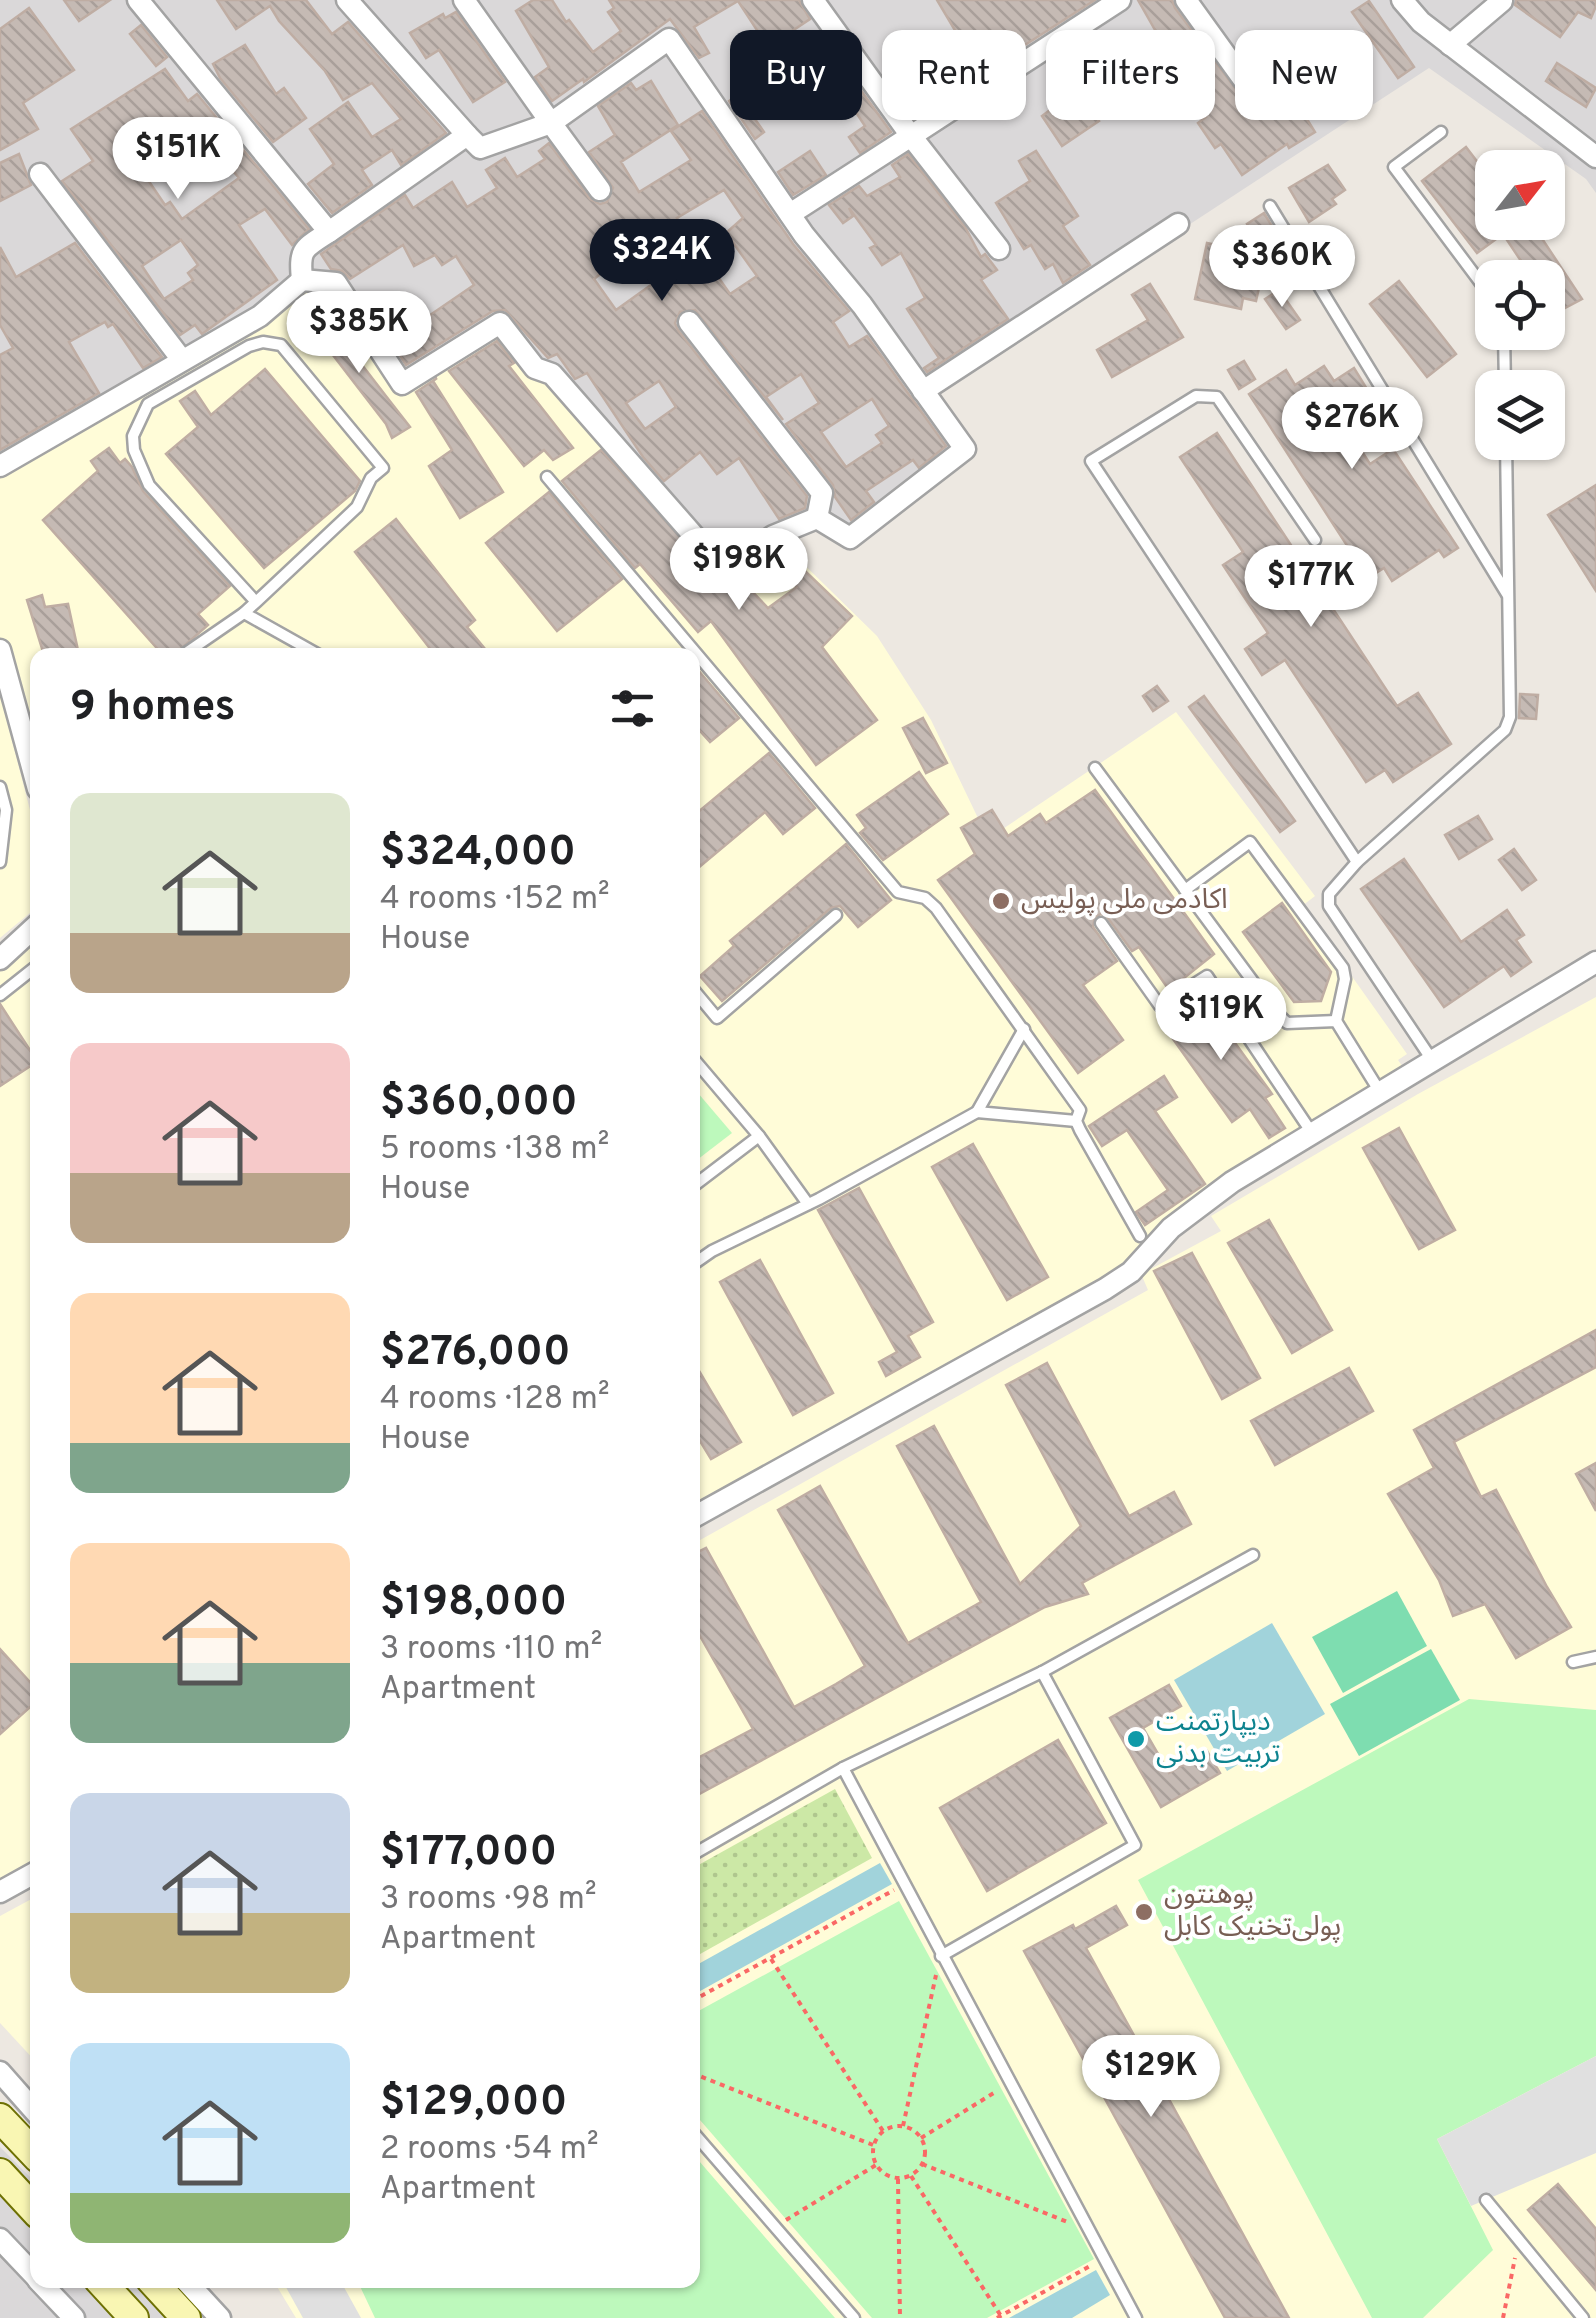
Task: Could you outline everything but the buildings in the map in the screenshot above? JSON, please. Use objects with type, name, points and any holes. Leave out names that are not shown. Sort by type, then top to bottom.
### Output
[{"type":"main road","points":[[0,2118],[30,2150]]},
{"type":"main road","points":[[0,2173],[30,2205]]},
{"type":"main road","points":[[106,2288],[134,2318]]},
{"type":"main road","points":[[170,2288],[186,2318]]},
{"type":"street","points":[[138,0],[329,232]]},
{"type":"street","points":[[347,0],[480,148],[551,123],[669,39],[790,214],[862,305],[965,449],[850,538],[817,518]]},
{"type":"street","points":[[464,0],[600,190]]},
{"type":"street","points":[[813,0],[999,249]]},
{"type":"street","points":[[790,214],[1120,0]]},
{"type":"street","points":[[1186,0],[1235,68]]},
{"type":"street","points":[[1402,0],[1421,22],[1591,153],[1596,126]]},
{"type":"street","points":[[1450,45],[1502,1]]},
{"type":"street","points":[[302,280],[303,249],[467,135]]},
{"type":"street","points":[[40,174],[182,360]]},
{"type":"street","points":[[923,391],[1178,224]]},
{"type":"street","points":[[0,466],[260,316],[302,280],[336,283],[402,384],[500,323],[534,368],[552,374],[716,562],[734,565],[773,536],[817,518]]},
{"type":"street","points":[[689,322],[822,493],[817,518]]},
{"type":"street","points":[[0,650],[30,760]]},
{"type":"street","points":[[0,960],[30,932]]},
{"type":"street","points":[[700,1514],[1105,1289],[1131,1272],[1171,1228],[1232,1182],[1596,962]]},
{"type":"street","points":[[0,1892],[30,1876]]},
{"type":"street","points":[[0,2072],[30,2105]]},
{"type":"street","points":[[0,2239],[30,2271]]},
{"type":"street","points":[[46,2288],[74,2318]]},
{"type":"street","points":[[176,2288],[220,2318]]},
{"type":"lane","points":[[1441,132],[1394,167],[1475,275]]},
{"type":"lane","points":[[1270,206],[1508,596]]},
{"type":"lane","points":[[193,648],[244,613],[256,602],[357,507],[371,478],[383,468],[281,344],[263,342],[249,346],[148,404],[133,436],[134,450],[148,484],[256,602]]},
{"type":"lane","points":[[1315,540],[1218,397],[1196,396],[1091,461],[1357,862]]},
{"type":"lane","points":[[1432,1060],[1328,906],[1329,894],[1357,862],[1505,730],[1510,717],[1506,460]]},
{"type":"lane","points":[[547,477],[692,648]]},
{"type":"lane","points":[[244,613],[307,648]]},
{"type":"lane","points":[[700,658],[898,892],[925,898],[936,908],[1080,1110],[1076,1122],[1140,1236]]},
{"type":"lane","points":[[1095,768],[1274,1010],[1287,1023],[1336,1021]]},
{"type":"lane","points":[[0,786],[6,810],[0,862]]},
{"type":"lane","points":[[1185,890],[1250,842],[1343,968],[1345,979],[1336,1021],[1380,1092]]},
{"type":"lane","points":[[700,998],[717,1018],[836,915]]},
{"type":"lane","points":[[1102,923],[1160,1006],[1207,976],[1312,1134]]},
{"type":"lane","points":[[0,996],[30,972]]},
{"type":"lane","points":[[700,1259],[977,1112],[1024,1030]]},
{"type":"lane","points":[[700,1066],[759,1136],[808,1204]]},
{"type":"lane","points":[[977,1112],[1076,1122]]},
{"type":"lane","points":[[700,1181],[759,1136]]},
{"type":"lane","points":[[700,1850],[843,1768],[1042,1672],[1254,1555]]},
{"type":"lane","points":[[1573,1662],[1596,1657]]},
{"type":"lane","points":[[940,1956],[1136,1845],[1042,1672]]},
{"type":"lane","points":[[843,1768],[1136,2318]]},
{"type":"lane","points":[[700,2140],[854,2318]]},
{"type":"lane","points":[[1486,2200],[1583,2318]]},
{"type":"path","points":[[700,1997],[903,1885]]},
{"type":"path","points":[[903,2126],[940,1956]]},
{"type":"path","points":[[771,1958],[883,2132]]},
{"type":"path","points":[[700,2076],[873,2146]]},
{"type":"path","points":[[920,2138],[1009,2083]]},
{"type":"path","points":[[903,2126],[920,2138],[925,2147],[922,2164],[911,2176],[898,2179],[882,2173],[876,2165],[873,2146],[883,2132],[903,2126]]},
{"type":"path","points":[[922,2164],[1088,2230]]},
{"type":"path","points":[[775,2227],[876,2165]]},
{"type":"path","points":[[911,2176],[999,2317],[1103,2258]]},
{"type":"path","points":[[898,2179],[900,2318]]},
{"type":"path","points":[[1504,2318],[1519,2239]]},
{"type":"shaded area","points":[[0,0],[1596,0],[1596,193],[1586,179],[1565,164],[1565,150],[1545,150],[1429,68],[1373,105],[1373,30],[1235,30],[1235,120],[1349,120],[923,390],[965,449],[850,538],[817,518],[734,565],[402,384],[0,466]]},
{"type":"shaded area","name":"اکادمی ملی پولیس","points":[[336,283],[402,384],[500,323],[716,561],[781,542],[877,636],[931,720],[988,839],[1176,712],[1315,896],[1302,906],[1407,1054],[1398,1060],[1409,1076],[1232,1182],[1131,1272],[700,1514],[700,648],[30,648],[30,763],[0,650],[0,466],[294,288]]},
{"type":"shaded area","points":[[0,694],[30,810],[30,913],[0,938]]},
{"type":"shaded area","points":[[30,931],[30,1875],[0,1892],[0,959]]},
{"type":"shaded area","name":"پوهنتون پولی‌تخنیک کابل","points":[[1596,997],[1596,2318],[296,2318],[278,2288],[700,2288],[700,1540],[1148,1290],[1142,1276],[1147,1271],[1221,1231],[1211,1216],[1418,1094]]},
{"type":"shaded area","points":[[30,1900],[30,2055],[0,2023],[0,1916]]},
{"type":"shaded area","points":[[1596,2056],[1596,2153],[1471,2206],[1437,2139]]},
{"type":"shaded area","points":[[0,2147],[30,2177],[30,2288],[142,2288],[172,2318],[0,2318]]},
{"type":"shaded area","points":[[286,2288],[344,2288],[361,2318],[303,2318]]},
{"type":"green space","points":[[700,1095],[732,1133],[700,1158]]},
{"type":"green space","points":[[1397,1591],[1427,1646],[1343,1693],[1312,1637]]},
{"type":"green space","points":[[1431,1649],[1460,1700],[1359,1756],[1330,1704]]},
{"type":"green space","points":[[1469,1699],[1596,1710],[1596,2056],[1437,2139],[1493,2250],[1423,2318],[1372,2318],[1138,1880]]},
{"type":"green space","points":[[835,1789],[872,1858],[700,1954],[700,1864]]},
{"type":"green space","points":[[899,1901],[1094,2259],[987,2318],[872,2318],[700,2120],[700,2010]]},
{"type":"green space","points":[[700,2162],[835,2318],[375,2318],[361,2288],[700,2288]]},
{"type":"water","points":[[1272,1623],[1325,1714],[1227,1771],[1174,1680]]},
{"type":"water","points":[[880,1863],[892,1884],[700,1991],[700,1963]]},
{"type":"water","points":[[1096,2270],[1110,2295],[1072,2318],[1009,2318]]},
{"type":"place","name":"اکادمی ملی پولیس","points":[[1001,901]]},
{"type":"place","name":"دیپارتمنت تربیت بدنی","points":[[1136,1739]]},
{"type":"place","name":"پوهنتون پولی‌تخنیک کابل","points":[[1144,1912]]}]
